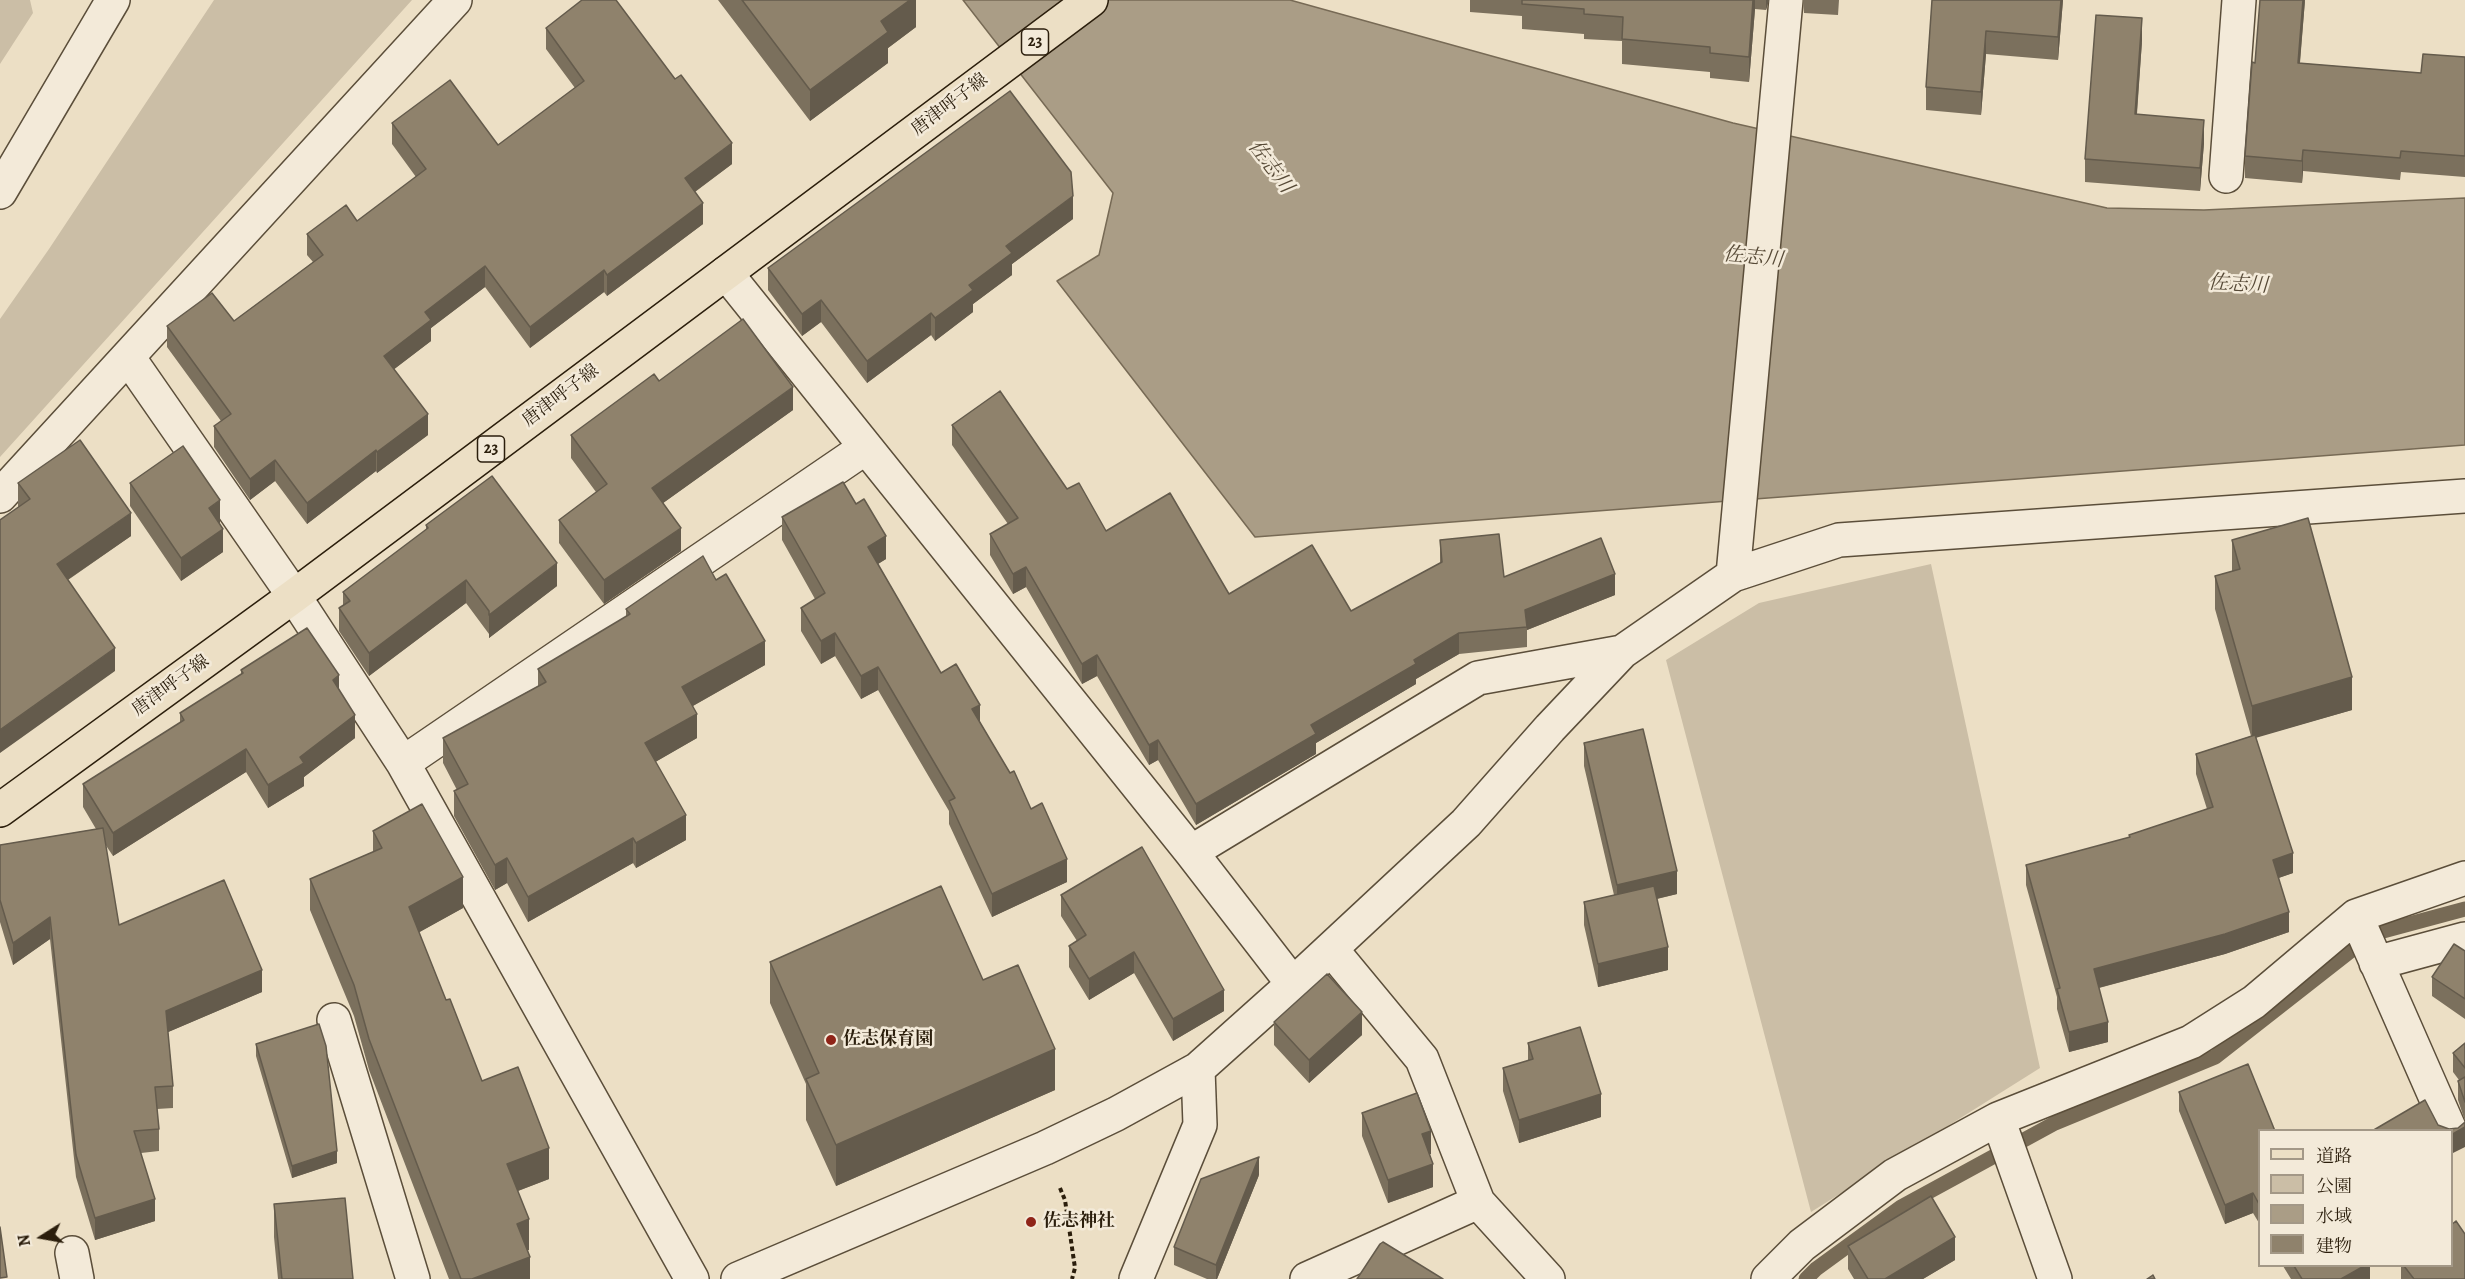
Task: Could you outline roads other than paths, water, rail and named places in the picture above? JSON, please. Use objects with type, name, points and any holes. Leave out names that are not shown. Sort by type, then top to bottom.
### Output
[{"type":"main road","name":"唐津呼子線","points":[[0,810],[294,596],[1091,0]]},
{"type":"street","points":[[0,192],[113,0]]},
{"type":"street","points":[[0,496],[455,0]]},
{"type":"street","points":[[1733,575],[1786,0]]},
{"type":"street","points":[[2226,176],[2239,0]]},
{"type":"street","points":[[726,273],[1191,852],[1293,984]]},
{"type":"street","points":[[128,357],[294,596],[403,763],[692,1279]]},
{"type":"street","points":[[403,763],[865,448]]},
{"type":"street","points":[[738,1279],[1045,1148],[1116,1114],[1198,1070],[1466,823],[1550,728],[1622,652],[1733,575],[1839,540],[2465,496]]},
{"type":"street","points":[[1191,852],[1478,678],[1622,652]]},
{"type":"street","points":[[1768,1279],[1802,1245],[1895,1176],[1998,1119],[2191,1042],[2254,1002],[2356,916],[2465,878]]},
{"type":"street","points":[[2356,916],[2450,1129]]},
{"type":"street","points":[[2376,963],[2465,939]]},
{"type":"street","points":[[1331,949],[1422,1059],[1478,1202],[1548,1279]]},
{"type":"street","points":[[334,1020],[412,1279]]},
{"type":"street","points":[[1136,1279],[1200,1125],[1198,1070]]},
{"type":"street","points":[[1998,1119],[2055,1279]]},
{"type":"street","points":[[2453,1134],[2465,1155]]},
{"type":"street","points":[[1307,1279],[1478,1202]]},
{"type":"water","name":"佐志川","points":[[963,0],[1290,0],[1733,123],[2107,208],[2204,210],[2465,198],[2465,445],[1255,537],[1057,281],[1099,255],[1113,193]]},
{"type":"waterway","points":[[1806,1279],[1816,1269],[1901,1207],[2055,1123],[2215,1057],[2372,934],[2465,909]]},
{"type":"place","name":"佐志保育園","points":[[831,1040]]},
{"type":"place","name":"佐志神社","points":[[1031,1222]]}]
